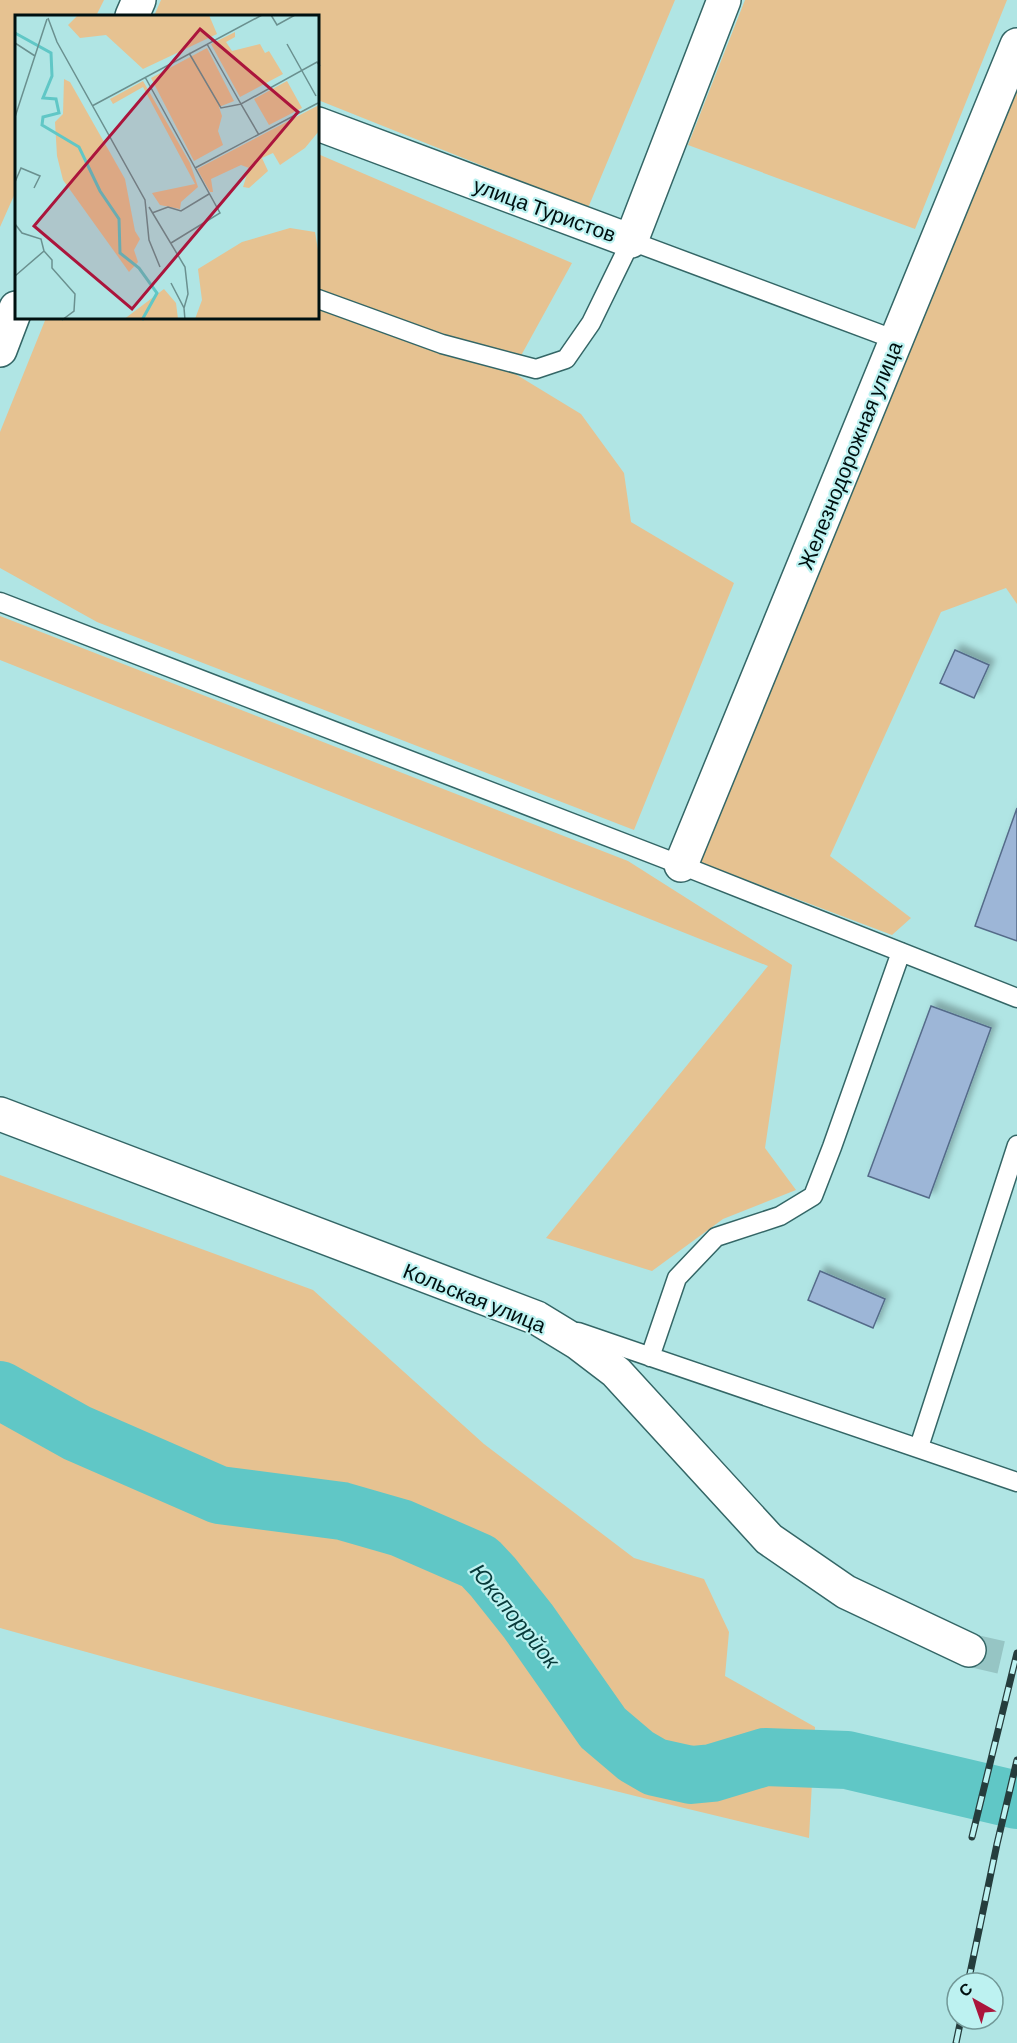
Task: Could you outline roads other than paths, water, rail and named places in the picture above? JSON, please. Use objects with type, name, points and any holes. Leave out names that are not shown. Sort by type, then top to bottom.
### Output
[{"type":"street","points":[[132,15],[139,0]]},
{"type":"street","name":"улица Туристов","points":[[320,125],[632,241],[724,0]]},
{"type":"street","name":"Железнодорожная улица","points":[[681,865],[1017,45]]},
{"type":"street","points":[[0,350],[15,311]]},
{"type":"street","name":"Кольская улица","points":[[0,1114],[537,1318],[578,1343],[616,1372],[769,1539],[846,1592],[969,1650]]},
{"type":"lane","points":[[320,300],[442,344],[536,369],[566,359],[591,323],[632,241],[896,340]]},
{"type":"lane","points":[[0,602],[681,865],[1017,998]]},
{"type":"lane","points":[[650,1356],[677,1278],[716,1237],[780,1216],[813,1196],[901,952]]},
{"type":"lane","points":[[919,1447],[1017,1145]]},
{"type":"lane","points":[[537,1318],[1017,1482]]},
{"type":"waterway","name":"Юкспоррйок","points":[[0,1390],[77,1433],[219,1495],[342,1511],[401,1528],[479,1562],[528,1621],[603,1728],[636,1756],[655,1767],[691,1775],[712,1773],[765,1757],[847,1760],[1017,1800]]},
{"type":"tunnel","points":[[969,1650],[1017,1661]]},
{"type":"railway","points":[[972,1837],[1017,1653]]},
{"type":"railway","points":[[971,1971],[1017,1760]]},
{"type":"railway","points":[[956,2043],[958,2031]]}]
